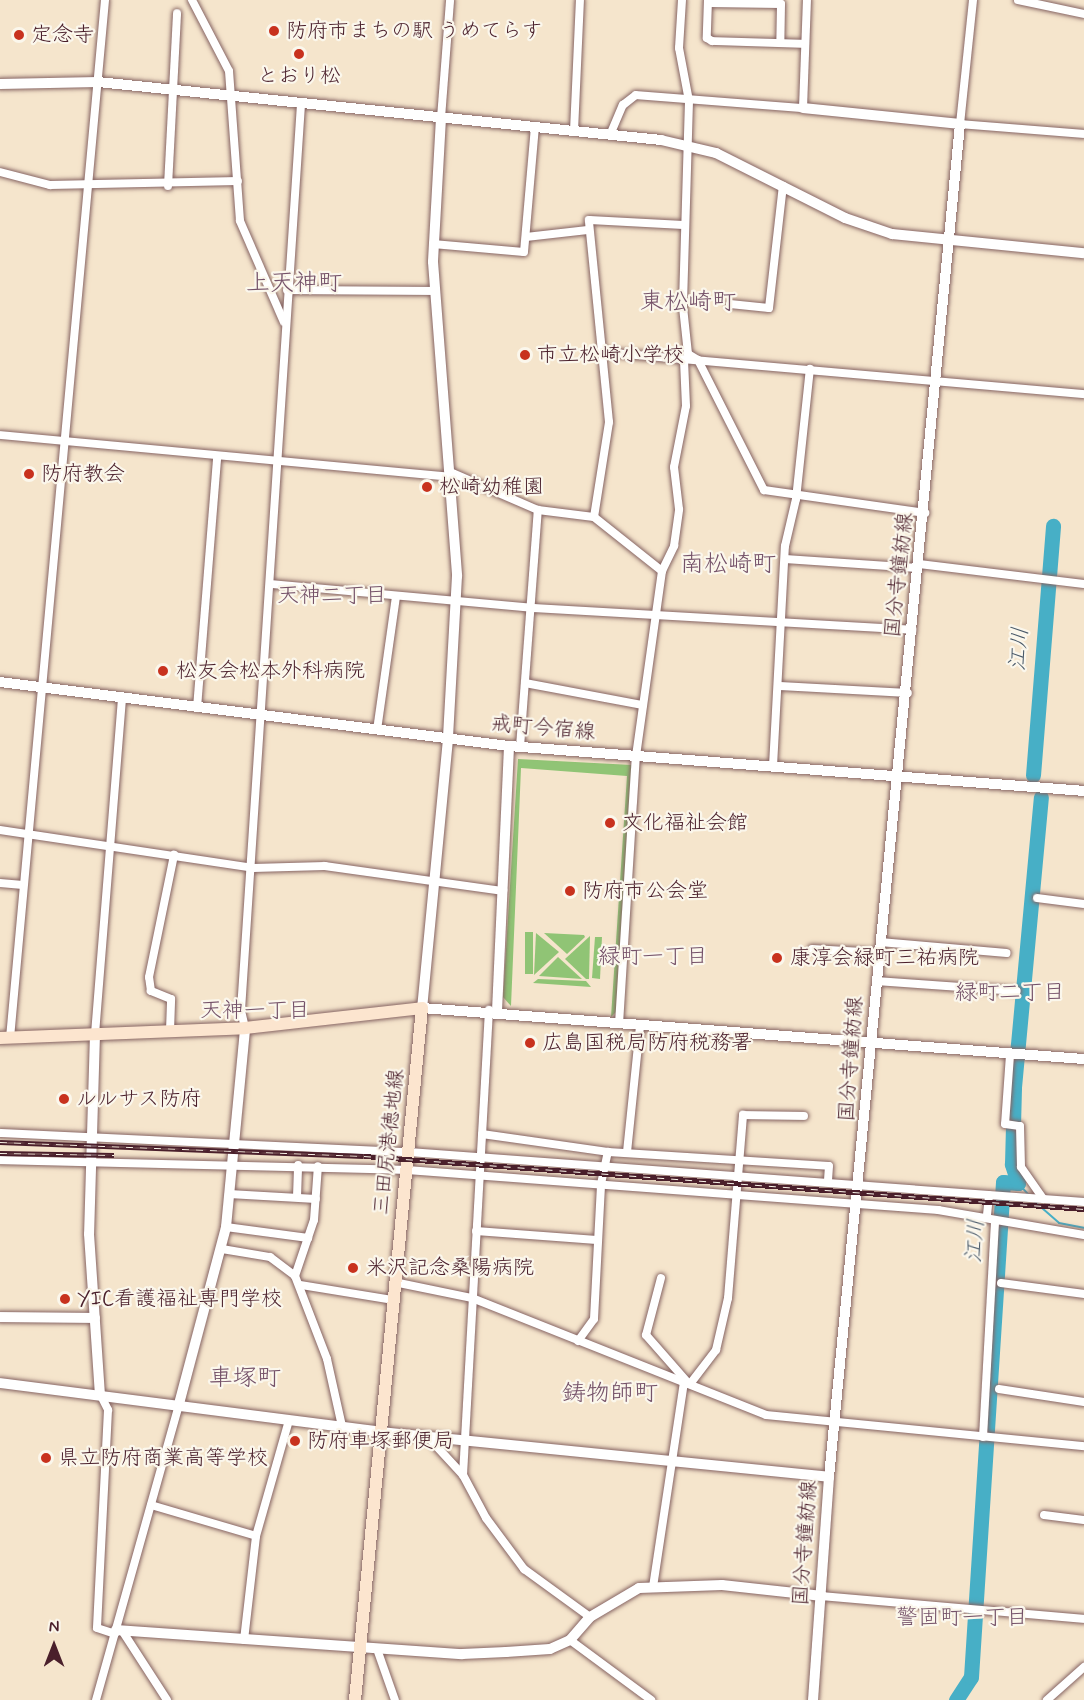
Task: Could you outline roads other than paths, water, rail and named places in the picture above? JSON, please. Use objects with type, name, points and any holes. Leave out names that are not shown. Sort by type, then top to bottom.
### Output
[{"type":"main road","points":[[5,1038],[245,1028],[422,1008]]},
{"type":"main road","name":"三田尻港徳地線","points":[[355,1700],[422,1008]]},
{"type":"street","points":[[5,1038],[23,885],[42,688],[105,0]]},
{"type":"street","points":[[192,0],[223,54],[233,99],[237,181],[244,234],[284,322]]},
{"type":"street","points":[[450,0],[433,244],[457,600],[448,739],[422,1008],[493,1010],[640,1026],[1084,1059]]},
{"type":"street","points":[[574,131],[580,0]]},
{"type":"street","points":[[682,0],[679,48],[689,101],[683,307],[688,354],[698,360],[758,483],[772,494],[796,499],[925,513]]},
{"type":"street","points":[[803,108],[807,0]]},
{"type":"street","points":[[960,124],[973,0]]},
{"type":"street","points":[[1018,0],[1084,14]]},
{"type":"street","points":[[780,43],[781,4],[709,1],[707,38],[712,41],[805,44]]},
{"type":"street","points":[[168,186],[176,90],[177,13]]},
{"type":"street","points":[[0,84],[98,82],[176,90],[233,99],[574,131],[687,145],[783,186],[871,228],[950,242],[1084,252]]},
{"type":"street","points":[[610,135],[623,105],[636,95],[1084,134]]},
{"type":"street","points":[[96,1700],[118,1632],[222,1249],[226,1227],[245,1028],[241,1010],[253,868],[271,584],[286,290],[301,104]]},
{"type":"street","name":"国分寺鐘紡線","points":[[813,1700],[829,1477],[876,981],[908,693],[960,124]]},
{"type":"street","points":[[433,244],[524,252],[535,128]]},
{"type":"street","points":[[0,172],[39,184],[168,186],[237,181]]},
{"type":"street","points":[[729,304],[770,308],[783,186]]},
{"type":"street","points":[[594,517],[609,422],[588,230],[590,220],[684,225]]},
{"type":"street","points":[[526,237],[588,230]]},
{"type":"street","points":[[286,290],[435,291]]},
{"type":"street","points":[[603,352],[684,361],[698,360],[810,369],[1084,394]]},
{"type":"street","points":[[619,1024],[636,756],[662,571],[674,546],[679,509],[674,467],[686,406],[684,361]]},
{"type":"street","points":[[773,766],[780,686],[785,559],[796,499],[810,369]]},
{"type":"street","points":[[0,435],[217,458],[450,474],[538,510],[594,517],[662,571]]},
{"type":"street","points":[[197,708],[217,458]]},
{"type":"street","points":[[463,1475],[463,1440],[474,1352],[472,1298],[478,1275],[476,1231],[482,1134],[514,746],[525,683],[533,608],[538,510]]},
{"type":"street","points":[[785,559],[919,566],[1084,584]]},
{"type":"street","points":[[271,584],[533,608],[912,630]]},
{"type":"street","points":[[377,730],[396,596]]},
{"type":"street","name":"戒町今宿線","points":[[0,682],[514,746],[1084,791]]},
{"type":"street","points":[[525,683],[643,705]]},
{"type":"street","points":[[780,686],[908,693]]},
{"type":"street","points":[[122,699],[95,1034],[91,1161],[95,1318],[100,1394],[108,1410],[97,1628],[118,1632],[462,1654],[550,1649],[570,1640],[590,1617],[629,1593],[652,1587],[722,1585],[1084,1619]]},
{"type":"street","points":[[0,830],[109,844],[253,868],[325,866],[503,891]]},
{"type":"street","points":[[171,1031],[171,999],[151,991],[149,977],[174,855]]},
{"type":"street","points":[[0,883],[23,885]]},
{"type":"street","points":[[1037,898],[1084,904]]},
{"type":"street","points":[[812,949],[880,947],[1007,953]]},
{"type":"street","points":[[876,981],[1017,991]]},
{"type":"street","points":[[627,1152],[640,1026]]},
{"type":"street","points":[[1010,1054],[1005,1124],[1020,1126],[1021,1167],[1043,1199]]},
{"type":"street","points":[[652,1587],[670,1461],[687,1384],[716,1350],[728,1298],[736,1175],[743,1115],[804,1116]]},
{"type":"street","points":[[0,1133],[233,1141],[409,1152],[1084,1202]]},
{"type":"street","points":[[482,1134],[608,1152],[829,1166],[828,1182]]},
{"type":"street","points":[[578,1341],[594,1319],[601,1184],[608,1166],[608,1152]]},
{"type":"street","points":[[0,1160],[231,1163],[479,1175],[987,1215],[996,1222],[1084,1236]]},
{"type":"street","points":[[297,1197],[298,1166]]},
{"type":"street","points":[[295,1275],[308,1238],[316,1199],[318,1166]]},
{"type":"street","points":[[229,1194],[316,1199]]},
{"type":"street","points":[[987,1215],[989,1195]]},
{"type":"street","points":[[982,1437],[996,1222]]},
{"type":"street","points":[[226,1227],[308,1238]]},
{"type":"street","points":[[476,1231],[597,1240]]},
{"type":"street","points":[[222,1249],[270,1257],[295,1275],[301,1285],[327,1359],[342,1426]]},
{"type":"street","points":[[661,1278],[646,1335],[687,1384]]},
{"type":"street","points":[[394,1282],[472,1298],[766,1415],[1084,1446]]},
{"type":"street","points":[[1001,1283],[1084,1294]]},
{"type":"street","points":[[301,1285],[393,1300]]},
{"type":"street","points":[[0,1317],[95,1318]]},
{"type":"street","points":[[0,1383],[179,1404],[380,1432],[829,1477]]},
{"type":"street","points":[[999,1389],[1084,1401]]},
{"type":"street","points":[[244,1640],[256,1536],[289,1419]]},
{"type":"street","points":[[427,1436],[463,1475],[486,1518],[525,1569],[590,1617]]},
{"type":"street","points":[[151,1505],[256,1536]]},
{"type":"street","points":[[1044,1515],[1084,1520]]},
{"type":"street","points":[[118,1632],[167,1700]]},
{"type":"street","points":[[570,1640],[651,1700]]},
{"type":"street","points":[[377,1648],[395,1700]]},
{"type":"street","points":[[1052,1698],[1084,1667]]},
{"type":"waterway","name":"江川","points":[[1033,775],[1053,526]]},
{"type":"waterway","name":"江川","points":[[956,1700],[971,1677],[1003,1182],[1018,1183],[1012,1164],[1014,1087],[1041,797]]},
{"type":"waterway","points":[[1018,1183],[1028,1194]]},
{"type":"waterway","points":[[1034,1201],[1059,1223],[1084,1228]]},
{"type":"railway","points":[[0,1142],[364,1156],[1084,1209]]},
{"type":"railway","points":[[0,1153],[114,1155]]},
{"type":"place","name":"防府市まちの駅 うめてらす","points":[[274,31]]},
{"type":"place","name":"定念寺","points":[[19,35]]},
{"type":"place","name":"とおり松","points":[[299,54]]},
{"type":"place","name":"市立松崎小学校","points":[[525,355]]},
{"type":"place","name":"防府教会","points":[[29,474]]},
{"type":"place","name":"松崎幼稚園","points":[[427,487]]},
{"type":"place","name":"松友会松本外科病院","points":[[163,671]]},
{"type":"place","name":"文化福祉会館","points":[[610,823]]},
{"type":"place","name":"防府市公会堂","points":[[570,891]]},
{"type":"place","name":"康淳会緑町三祐病院","points":[[777,958]]},
{"type":"place","name":"広島国税局防府税務署","points":[[530,1043]]},
{"type":"place","name":"ルルサス防府","points":[[64,1099]]},
{"type":"place","name":"米沢記念桑陽病院","points":[[353,1268]]},
{"type":"place","name":"YIC看護福祉専門学校","points":[[65,1299]]},
{"type":"place","name":"防府車塚郵便局","points":[[295,1441]]},
{"type":"place","name":"県立防府商業高等学校","points":[[46,1458]]},
{"type":"district","name":"上天神町","points":[[294,284]]},
{"type":"district","name":"東松崎町","points":[[688,303]]},
{"type":"district","name":"南松崎町","points":[[728,565]]},
{"type":"district","name":"天神二丁目","points":[[332,597]]},
{"type":"district","name":"緑町一丁目","points":[[653,958]]},
{"type":"district","name":"緑町二丁目","points":[[1010,994]]},
{"type":"district","name":"天神一丁目","points":[[255,1012]]},
{"type":"district","name":"車塚町","points":[[245,1379]]},
{"type":"district","name":"鋳物師町","points":[[610,1394]]},
{"type":"district","name":"警固町一丁目","points":[[962,1619]]}]
